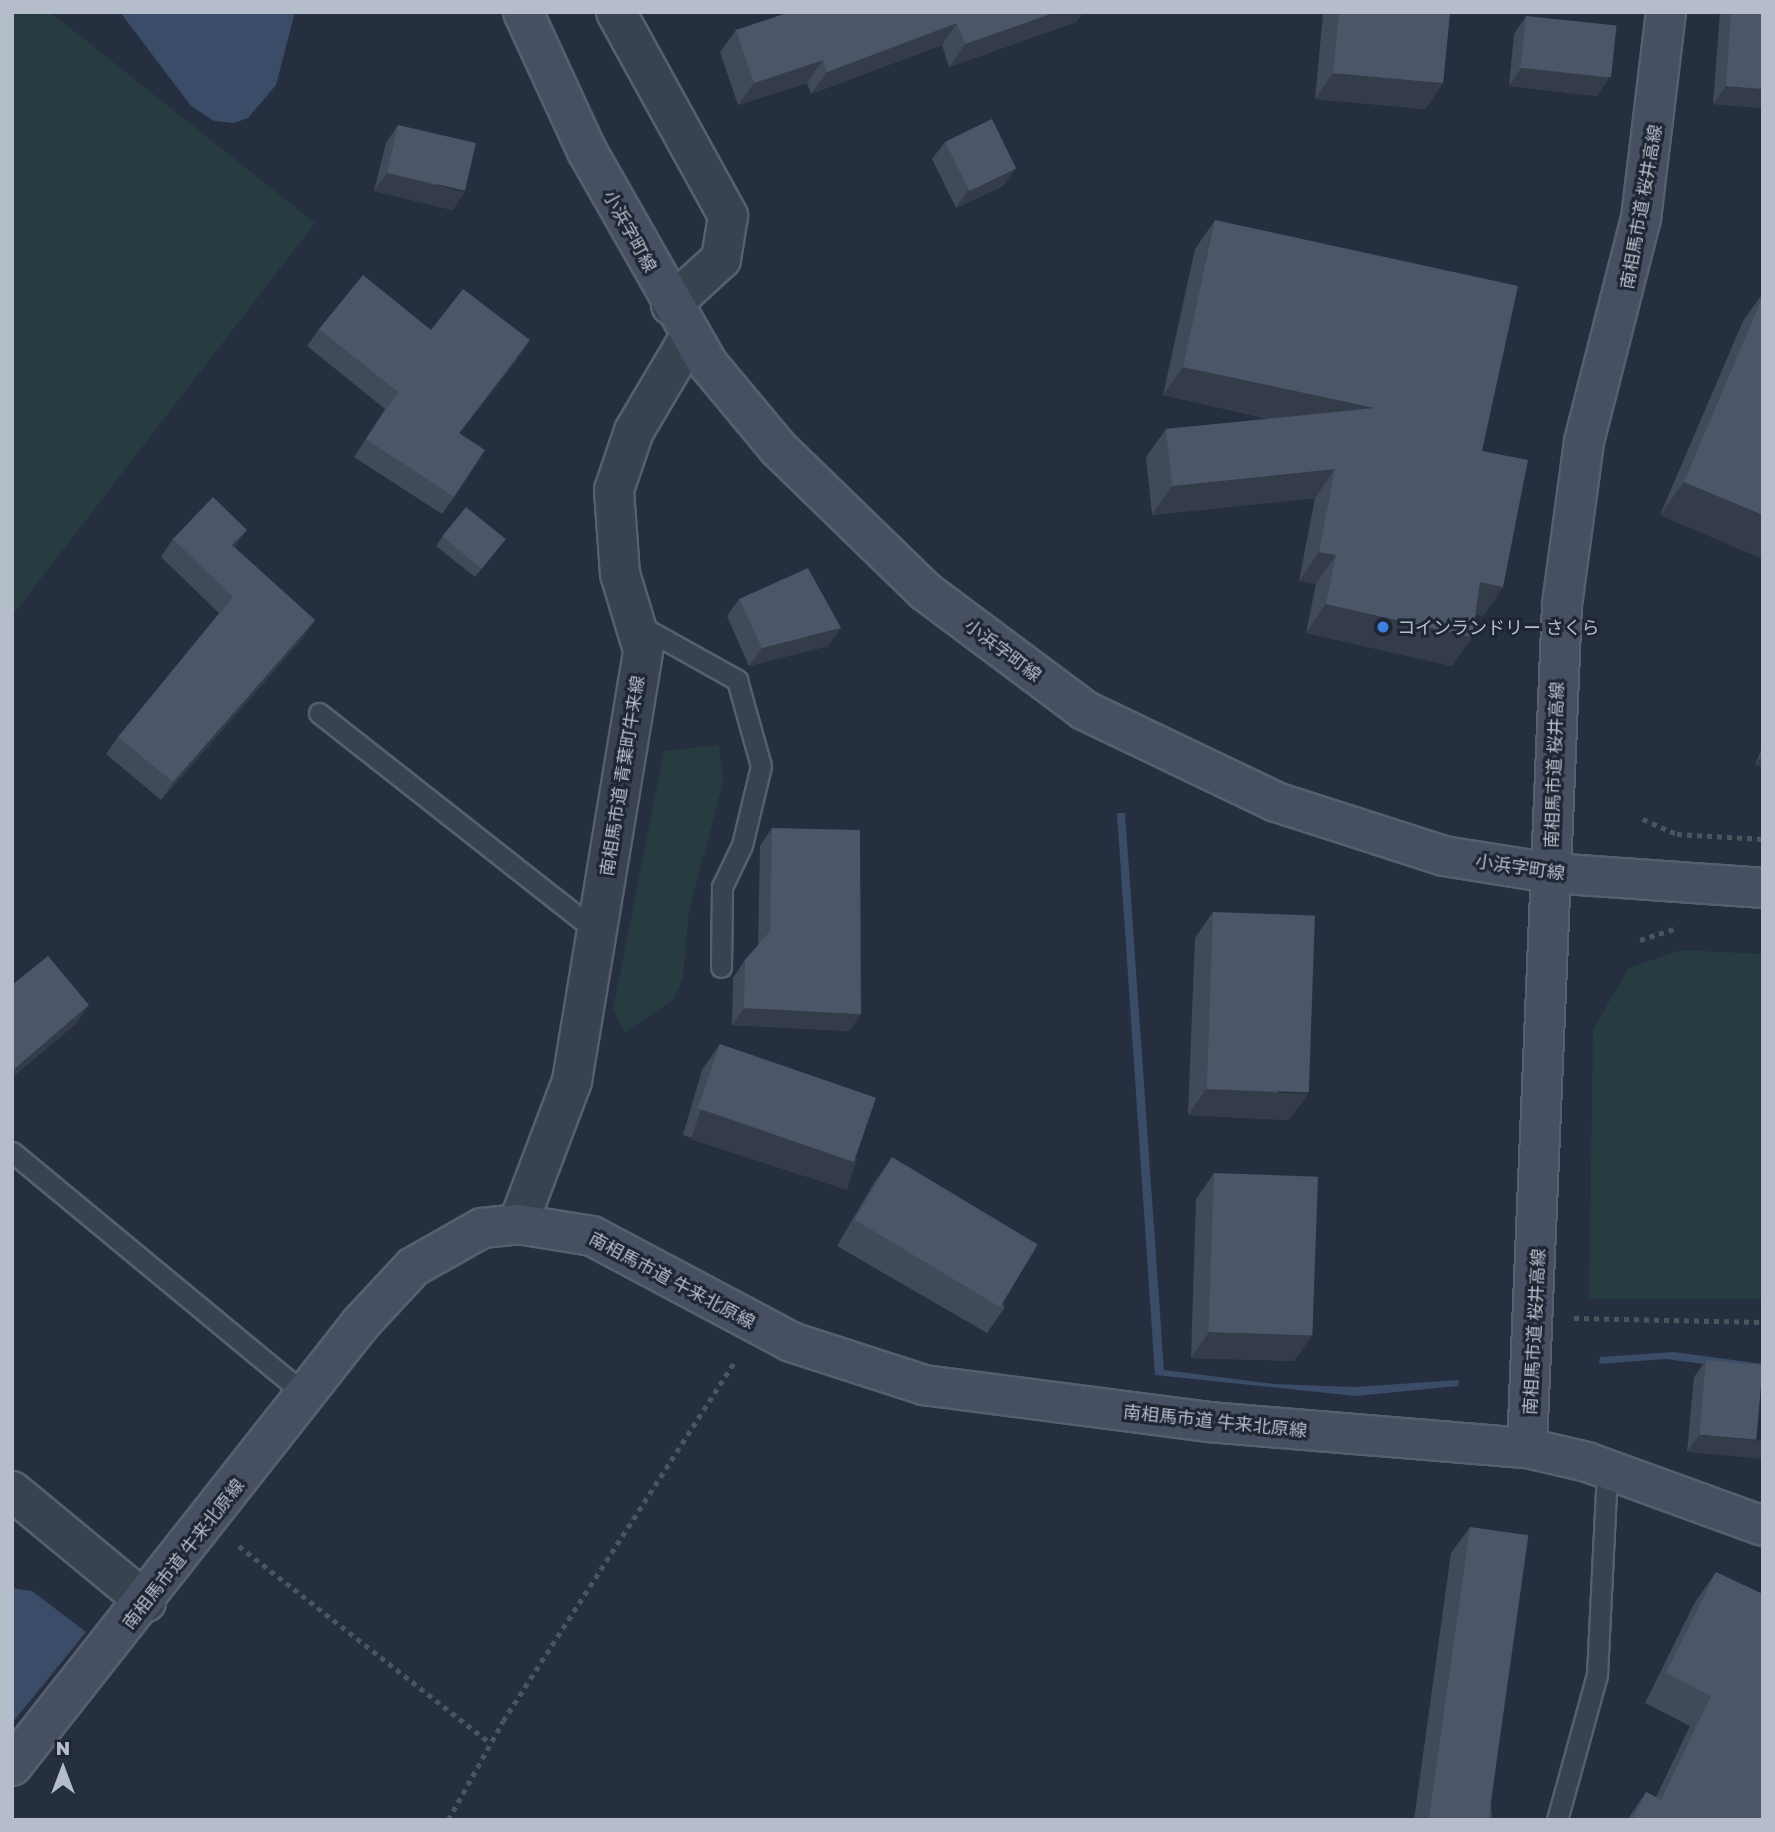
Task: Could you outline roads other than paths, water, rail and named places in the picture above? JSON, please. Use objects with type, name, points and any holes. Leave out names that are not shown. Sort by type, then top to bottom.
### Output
[{"type":"street","name":"小浜字町線","points":[[523,12],[587,151],[680,321],[778,448],[916,582],[1084,709],[1276,802],[1444,856],[1551,873],[1763,888]]},
{"type":"street","name":"南相馬市道 青葉町牛来線","points":[[518,1224],[572,1081],[643,650],[620,574],[614,490],[634,431],[680,321],[721,259],[728,216],[616,12]]},
{"type":"street","name":"南相馬市道 桜井高線","points":[[1527,1448],[1535,1319],[1557,677],[1571,532],[1584,442],[1641,218],[1666,12]]},
{"type":"street","name":"南相馬市道 牛来北原線","points":[[12,1766],[146,1602],[306,1395],[413,1268],[482,1228],[518,1224],[592,1236],[757,1324],[870,1372],[977,1395],[1527,1448]]},
{"type":"street","points":[[1527,1448],[1607,1470],[1763,1526]]},
{"type":"street","points":[[12,1491],[146,1602]]},
{"type":"lane","points":[[637,624],[737,680],[761,766],[752,812],[722,887],[721,967]]},
{"type":"lane","points":[[319,713],[596,931]]},
{"type":"lane","points":[[12,1152],[306,1395]]},
{"type":"lane","points":[[1557,1820],[1597,1675],[1607,1470]]},
{"type":"water","points":[[120,12],[295,12],[276,85],[248,118],[234,123],[214,121],[191,106]]},
{"type":"water","points":[[1117,813],[1125,813],[1164,1370],[1274,1384],[1354,1387],[1459,1380],[1458,1386],[1356,1396],[1155,1375]]},
{"type":"water","points":[[1674,1352],[1763,1364],[1763,1372],[1666,1359],[1599,1364],[1600,1357]]},
{"type":"water","points":[[12,1588],[32,1591],[86,1632],[12,1723]]},
{"type":"place","name":"コインランドリー さくら","points":[[1383,627]]}]
